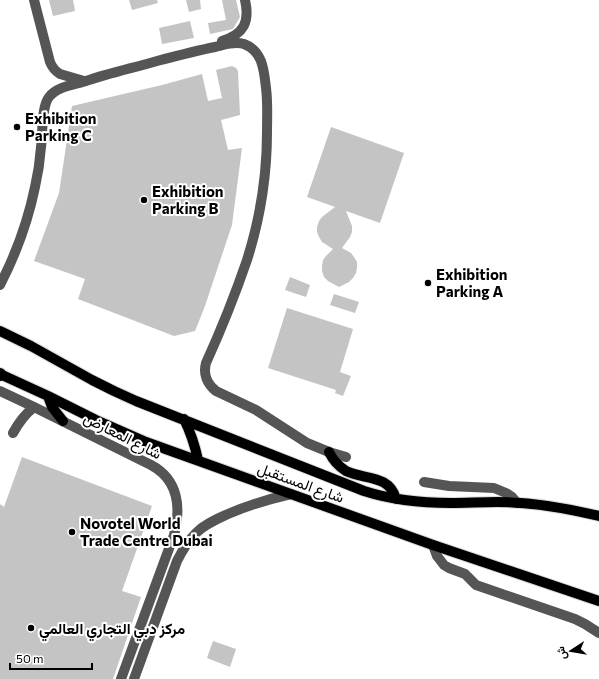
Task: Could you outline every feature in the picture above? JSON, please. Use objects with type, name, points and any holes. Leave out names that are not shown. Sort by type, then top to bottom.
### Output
[{"type":"main road","name":"شارع المستقبل","points":[[0,331],[136,401],[351,487],[376,495],[433,503],[517,503],[562,508],[599,516]]},
{"type":"main road","name":"شارع المستقبل","points":[[0,374],[121,432],[159,447],[433,545],[599,601]]},
{"type":"main road","points":[[48,396],[52,407],[63,421]]},
{"type":"main road","points":[[184,419],[195,446],[198,460]]},
{"type":"main road","points":[[329,452],[335,462],[345,470],[384,482],[392,489],[396,499]]},
{"type":"street","points":[[34,0],[51,66],[60,74],[86,81]]},
{"type":"street","points":[[201,50],[229,39],[239,32],[246,22],[247,9],[245,0]]},
{"type":"street","points":[[0,285],[11,263],[30,208],[40,164],[45,104],[52,93],[104,75],[201,50],[237,43],[244,44],[254,51],[262,62],[263,68],[267,97],[265,172],[258,216],[247,259],[204,368],[206,378],[211,387],[256,410],[307,443],[346,457]]},
{"type":"street","name":"شارع المعارض","points":[[0,391],[158,469],[169,479],[172,486],[175,494],[177,509],[174,535],[121,679]]},
{"type":"street","points":[[14,433],[22,418],[34,407]]},
{"type":"street","points":[[424,482],[449,486],[494,488],[506,493],[517,503]]},
{"type":"street","points":[[134,679],[177,561],[191,538],[204,526],[219,518],[254,504],[291,494]]},
{"type":"street","points":[[433,545],[437,556],[444,565],[465,574],[476,585],[575,619],[599,633]]},
{"type":"building","points":[[49,0],[73,0],[75,11],[53,16]]},
{"type":"building","points":[[129,0],[157,0],[158,3],[132,10]]},
{"type":"building","points":[[186,0],[200,0],[201,9],[189,12]]},
{"type":"building","points":[[222,0],[236,0],[240,17],[233,29],[210,34],[208,23],[226,20]]},
{"type":"building","points":[[190,21],[194,38],[162,44],[159,28]]},
{"type":"building","name":"Exhibition Parking B","points":[[232,66],[238,71],[240,115],[221,120],[228,150],[242,148],[232,225],[205,306],[195,331],[174,336],[78,299],[85,279],[34,261],[59,193],[72,106],[202,74],[208,101],[222,98],[216,70]]},
{"type":"building","points":[[331,127],[404,153],[380,223],[346,211],[352,226],[352,232],[342,248],[351,253],[354,257],[357,262],[357,268],[353,278],[349,282],[339,287],[324,277],[322,271],[323,260],[333,249],[322,242],[317,232],[319,221],[335,207],[307,197]]},
{"type":"building","points":[[290,277],[310,285],[306,297],[285,290]]},
{"type":"building","points":[[334,294],[359,302],[355,313],[330,305]]},
{"type":"building","points":[[287,308],[353,329],[340,372],[351,376],[343,396],[335,393],[336,390],[268,368]]},
{"type":"building","points":[[22,457],[152,506],[122,591],[141,597],[113,679],[0,679],[0,504],[4,507]]},
{"type":"building","points":[[213,641],[236,649],[230,667],[207,658]]},
{"type":"place","name":"Exhibition Parking C","points":[[17,127]]},
{"type":"place","name":"Exhibition Parking B","points":[[144,200]]},
{"type":"place","name":"Exhibition Parking A","points":[[428,283]]},
{"type":"place","name":"Novotel World Trade Centre Dubai","points":[[72,532]]},
{"type":"place","name":"مركز دبي التجاري العالمي","points":[[31,628]]}]
